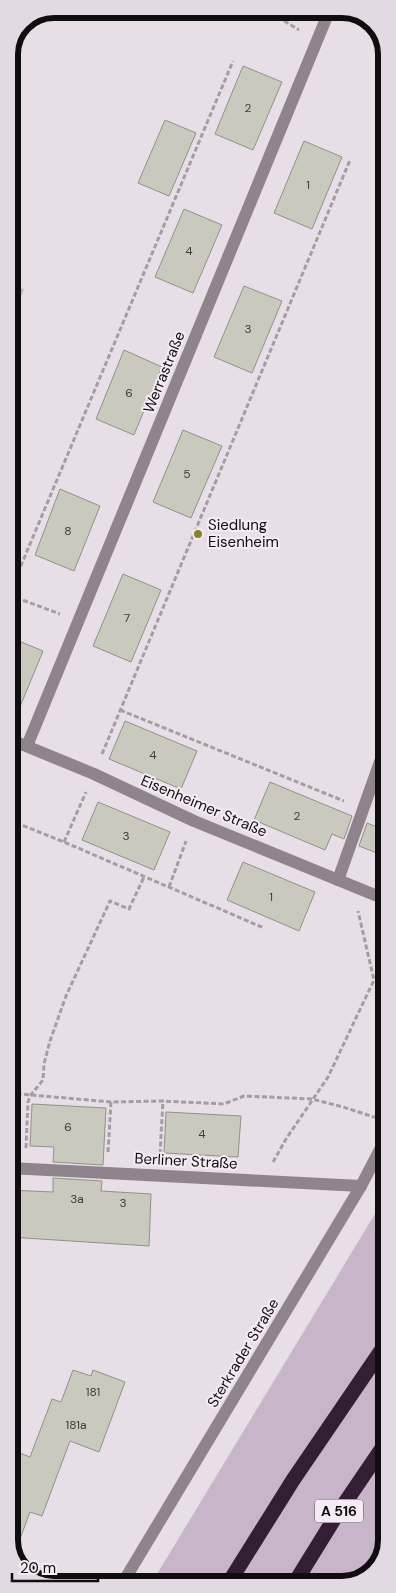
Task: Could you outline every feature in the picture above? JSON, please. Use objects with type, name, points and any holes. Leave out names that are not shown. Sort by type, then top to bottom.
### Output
[{"type":"highway","points":[[233,1576],[294,1480],[378,1355]]},
{"type":"highway","name":"A 516","points":[[299,1576],[336,1516],[378,1454]]},
{"type":"street","name":"Werrastraße","points":[[27,746],[326,18]]},
{"type":"street","name":"Eisenheimer Straße","points":[[18,742],[94,774],[194,821],[378,896]]},
{"type":"street","points":[[338,880],[378,767]]},
{"type":"street","name":"Sterkrader Straße","points":[[127,1575],[361,1186],[378,1153]]},
{"type":"street","name":"Berliner Straße","points":[[18,1168],[361,1186]]},
{"type":"path","points":[[280,18],[317,41]]},
{"type":"path","points":[[18,573],[233,62]]},
{"type":"path","points":[[64,842],[350,160]]},
{"type":"path","points":[[18,597],[79,621]]},
{"type":"path","points":[[120,710],[363,809]]},
{"type":"path","points":[[168,887],[194,821]]},
{"type":"path","points":[[18,824],[264,928]]},
{"type":"path","points":[[25,1168],[27,1114],[30,1096],[43,1080],[44,1064],[50,1041],[66,996],[110,901],[130,909],[144,877]]},
{"type":"path","points":[[263,1181],[286,1139],[328,1076],[374,980],[352,886]]},
{"type":"path","points":[[18,1094],[111,1102],[163,1101],[224,1104],[244,1096],[312,1099],[378,1118]]},
{"type":"path","points":[[159,1175],[163,1101]]},
{"type":"path","points":[[108,1173],[111,1102]]},
{"type":"shaded area","points":[[18,288],[24,289],[18,305]]},
{"type":"shaded area","points":[[378,1209],[378,1546],[374,1557],[366,1567],[356,1573],[342,1576],[156,1575]]},
{"type":"building","points":[[243,66],[282,82],[253,150],[215,134]]},
{"type":"building","points":[[165,120],[196,133],[169,196],[138,183]]},
{"type":"building","points":[[304,141],[342,157],[312,229],[274,213]]},
{"type":"building","points":[[184,209],[222,225],[193,293],[155,277]]},
{"type":"building","points":[[244,286],[282,301],[252,373],[214,357]]},
{"type":"building","points":[[124,350],[162,367],[134,435],[96,419]]},
{"type":"building","points":[[183,430],[222,446],[191,518],[153,502]]},
{"type":"building","points":[[60,489],[100,506],[74,571],[35,555]]},
{"type":"building","points":[[123,574],[161,590],[131,662],[93,646]]},
{"type":"building","points":[[18,641],[43,651],[18,712]]},
{"type":"building","points":[[125,721],[197,751],[181,789],[109,759]]},
{"type":"building","points":[[270,782],[352,816],[344,839],[332,834],[325,850],[254,820]]},
{"type":"building","points":[[98,802],[170,832],[154,870],[82,840]]},
{"type":"building","points":[[367,823],[378,827],[378,853],[359,846]]},
{"type":"building","points":[[243,862],[315,892],[299,931],[227,900]]},
{"type":"building","points":[[32,1104],[106,1108],[103,1165],[53,1162],[54,1147],[30,1146]]},
{"type":"building","points":[[166,1112],[241,1116],[238,1157],[164,1153]]},
{"type":"building","points":[[53,1178],[102,1181],[101,1191],[151,1194],[149,1246],[18,1238],[18,1190],[53,1192]]},
{"type":"building","points":[[73,1370],[91,1376],[93,1370],[125,1382],[99,1452],[70,1441],[42,1516],[30,1512],[18,1544],[18,1452],[30,1457],[52,1399],[61,1402]]},
{"type":"place","name":"Siedlung Eisenheim","points":[[198,534]]}]
